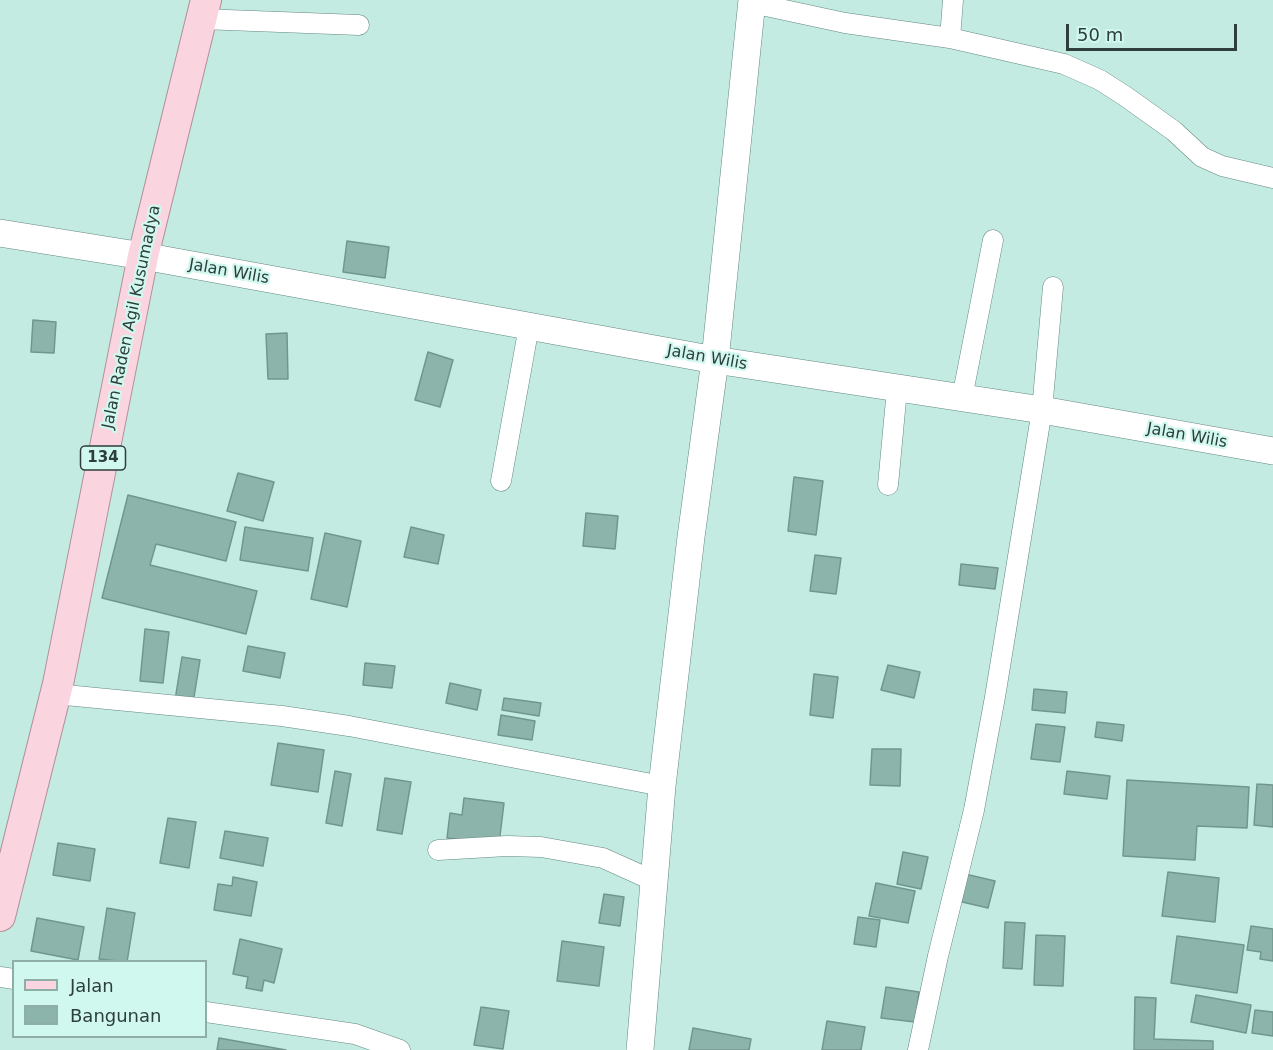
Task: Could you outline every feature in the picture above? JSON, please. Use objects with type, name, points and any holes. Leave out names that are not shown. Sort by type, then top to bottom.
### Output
[{"type":"main road","points":[[640,1050],[662,786],[691,537],[715,360],[752,2]]},
{"type":"main road","name":"Jalan Raden Agil Kusumadya","points":[[0,916],[55,694],[143,256],[204,10]]},
{"type":"main road","name":"Jalan Wilis","points":[[0,232],[715,360],[1042,410],[1273,451]]},
{"type":"street","points":[[950,38],[953,0]]},
{"type":"street","points":[[752,2],[845,23],[950,38],[1064,64],[1100,80],[1174,131],[1202,157],[1222,166],[1273,178]]},
{"type":"street","points":[[204,10],[359,25]]},
{"type":"street","points":[[962,398],[993,240]]},
{"type":"street","points":[[918,1050],[938,956],[974,810],[1042,410],[1053,287]]},
{"type":"street","points":[[501,481],[530,326]]},
{"type":"street","points":[[888,484],[897,389]]},
{"type":"street","points":[[55,694],[282,716],[349,726],[662,786]]},
{"type":"street","points":[[438,850],[507,846],[541,848],[603,858],[654,881]]},
{"type":"street","points":[[207,1012],[355,1034],[400,1050]]},
{"type":"building","points":[[347,241],[389,247],[385,278],[343,272]]},
{"type":"building","points":[[33,320],[56,322],[54,353],[31,352]]},
{"type":"building","points":[[287,333],[288,379],[268,379],[266,334]]},
{"type":"building","points":[[428,352],[453,360],[440,407],[415,400]]},
{"type":"building","points":[[238,473],[274,482],[263,521],[227,511]]},
{"type":"building","points":[[794,477],[823,481],[816,535],[788,531]]},
{"type":"building","points":[[128,495],[236,522],[226,561],[156,544],[150,565],[257,591],[246,634],[102,598]]},
{"type":"building","points":[[586,513],[618,516],[615,549],[583,546]]},
{"type":"building","points":[[245,527],[313,538],[308,571],[240,560]]},
{"type":"building","points":[[411,527],[444,535],[438,564],[404,557]]},
{"type":"building","points":[[325,533],[361,541],[347,607],[311,599]]},
{"type":"building","points":[[815,555],[841,558],[836,594],[810,591]]},
{"type":"building","points":[[961,564],[998,568],[995,589],[959,585]]},
{"type":"building","points":[[145,629],[169,632],[163,683],[140,681]]},
{"type":"building","points":[[248,646],[285,653],[280,678],[243,671]]},
{"type":"building","points":[[182,657],[200,660],[193,703],[175,700]]},
{"type":"building","points":[[365,663],[395,666],[392,688],[363,685]]},
{"type":"building","points":[[888,665],[920,672],[914,698],[881,690]]},
{"type":"building","points":[[814,674],[838,677],[833,718],[810,715]]},
{"type":"building","points":[[450,683],[481,690],[477,710],[446,703]]},
{"type":"building","points":[[1034,689],[1067,692],[1065,713],[1032,710]]},
{"type":"building","points":[[504,698],[541,703],[539,716],[502,710]]},
{"type":"building","points":[[501,715],[535,721],[532,740],[498,735]]},
{"type":"building","points":[[1097,722],[1124,725],[1122,741],[1095,737]]},
{"type":"building","points":[[1036,724],[1065,727],[1060,762],[1031,759]]},
{"type":"building","points":[[278,743],[324,750],[318,792],[271,785]]},
{"type":"building","points":[[872,749],[901,749],[900,786],[870,785]]},
{"type":"building","points":[[335,771],[351,774],[342,826],[326,823]]},
{"type":"building","points":[[1067,771],[1110,776],[1107,799],[1064,794]]},
{"type":"building","points":[[385,778],[411,782],[402,834],[377,830]]},
{"type":"building","points":[[1127,780],[1249,787],[1247,828],[1197,826],[1195,860],[1123,856]]},
{"type":"building","points":[[1257,784],[1273,785],[1273,827],[1254,825]]},
{"type":"building","points":[[464,798],[504,803],[499,844],[447,838],[450,813],[462,815]]},
{"type":"building","points":[[168,818],[196,822],[189,868],[160,863]]},
{"type":"building","points":[[225,831],[268,838],[263,866],[220,858]]},
{"type":"building","points":[[58,843],[95,849],[90,881],[53,875]]},
{"type":"building","points":[[903,852],[928,857],[921,889],[897,884]]},
{"type":"building","points":[[1168,872],[1219,878],[1215,922],[1162,916]]},
{"type":"building","points":[[965,874],[995,881],[988,908],[958,901]]},
{"type":"building","points":[[233,877],[257,882],[251,916],[214,910],[218,884],[232,886]]},
{"type":"building","points":[[876,883],[915,891],[908,923],[869,916]]},
{"type":"building","points":[[604,894],[624,897],[620,926],[599,923]]},
{"type":"building","points":[[107,908],[135,913],[127,960],[99,959]]},
{"type":"building","points":[[858,917],[880,920],[876,947],[854,944]]},
{"type":"building","points":[[37,918],[84,927],[78,960],[31,951]]},
{"type":"building","points":[[1005,922],[1025,923],[1022,969],[1003,968]]},
{"type":"building","points":[[1251,926],[1273,929],[1273,961],[1260,959],[1261,952],[1247,950]]},
{"type":"building","points":[[1036,935],[1065,936],[1063,986],[1034,985]]},
{"type":"building","points":[[1177,936],[1244,945],[1237,993],[1171,983]]},
{"type":"building","points":[[240,939],[282,949],[274,983],[264,980],[262,991],[246,988],[248,977],[233,974]]},
{"type":"building","points":[[562,941],[604,947],[599,986],[557,981]]},
{"type":"building","points":[[886,987],[919,992],[915,1022],[881,1018]]},
{"type":"building","points":[[1196,995],[1251,1005],[1246,1033],[1191,1022]]},
{"type":"building","points":[[1135,997],[1156,998],[1154,1039],[1213,1041],[1213,1050],[1134,1050]]},
{"type":"building","points":[[481,1007],[509,1011],[503,1049],[474,1045]]},
{"type":"building","points":[[1255,1010],[1273,1012],[1273,1036],[1252,1033]]},
{"type":"building","points":[[827,1021],[865,1027],[861,1050],[822,1050]]},
{"type":"building","points":[[693,1028],[751,1039],[749,1050],[689,1050]]},
{"type":"building","points":[[219,1038],[286,1050],[217,1050]]}]
